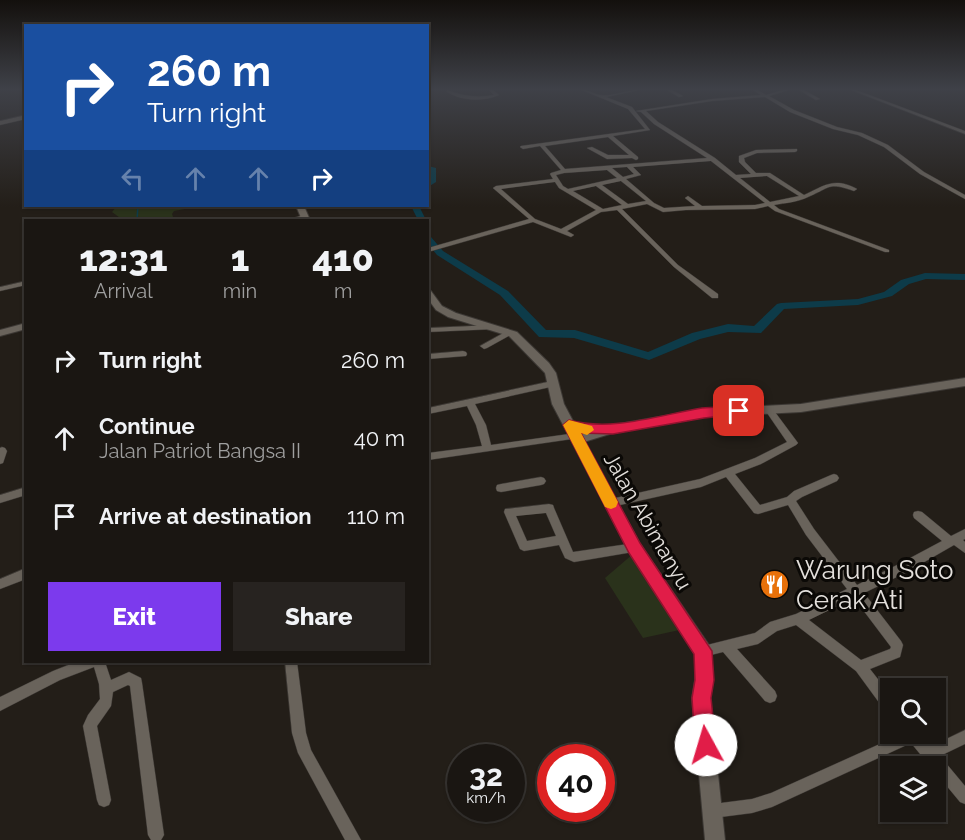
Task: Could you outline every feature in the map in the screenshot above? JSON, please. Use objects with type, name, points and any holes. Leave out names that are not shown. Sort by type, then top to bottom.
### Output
[{"type":"street","points":[[523,147],[648,131],[647,129]]},
{"type":"street","points":[[667,129],[713,159],[768,205],[783,213],[887,251]]},
{"type":"street","points":[[840,129],[860,134],[894,150],[922,173],[965,197]]},
{"type":"street","points":[[610,136],[642,164]]},
{"type":"street","points":[[541,144],[564,171]]},
{"type":"street","points":[[590,148],[608,157],[634,156]]},
{"type":"street","points":[[755,175],[741,162],[741,157],[756,152],[795,150]]},
{"type":"street","points":[[599,211],[567,190],[556,180],[554,174],[564,171],[713,159]]},
{"type":"street","points":[[567,190],[638,175],[628,165]]},
{"type":"street","points":[[607,168],[663,210],[724,209],[768,205],[804,197],[830,184],[840,184],[854,189]]},
{"type":"street","points":[[735,177],[770,175],[804,197]]},
{"type":"street","points":[[556,180],[496,188],[533,220],[571,235]]},
{"type":"street","points":[[597,184],[627,206]]},
{"type":"street","points":[[688,198],[701,208]]},
{"type":"street","points":[[562,231],[599,211],[651,202]]},
{"type":"street","points":[[618,208],[673,263],[714,296]]},
{"type":"street","points":[[431,249],[533,220]]},
{"type":"street","points":[[0,288],[24,283]]},
{"type":"street","name":"Jalan Abimanyu","points":[[429,298],[439,308],[452,315],[510,333],[522,341],[545,366],[558,404],[634,548],[703,651]]},
{"type":"street","points":[[0,333],[24,327]]},
{"type":"street","points":[[429,330],[493,327]]},
{"type":"street","points":[[484,346],[510,333]]},
{"type":"street","points":[[429,357],[463,354]]},
{"type":"street","points":[[429,457],[704,413],[801,408],[965,382]]},
{"type":"street","points":[[429,411],[552,384]]},
{"type":"street","points":[[470,402],[481,425],[487,449]]},
{"type":"street","points":[[611,503],[671,492],[701,483],[793,442],[769,410]]},
{"type":"street","points":[[728,472],[758,510],[790,500],[834,478]]},
{"type":"street","points":[[501,488],[541,481]]},
{"type":"street","points":[[0,499],[24,492]]},
{"type":"street","points":[[790,500],[810,532],[883,623],[898,648],[896,653],[860,667]]},
{"type":"street","points":[[562,540],[525,546],[507,509],[549,508],[569,555],[574,557],[634,548]]},
{"type":"street","points":[[918,515],[957,539],[965,548]]},
{"type":"street","points":[[716,840],[701,698],[704,680],[703,651],[758,638],[774,626],[798,619],[957,539]]},
{"type":"street","points":[[1,584],[24,574]]},
{"type":"street","points":[[798,619],[860,667],[880,693]]},
{"type":"street","points":[[726,646],[770,696]]},
{"type":"street","points":[[0,704],[57,675],[87,663]]},
{"type":"street","points":[[99,663],[107,701],[93,717],[90,726],[104,800]]},
{"type":"street","points":[[291,663],[299,733],[305,753],[353,840]]},
{"type":"street","points":[[105,690],[129,678],[136,683],[156,835]]},
{"type":"street","points":[[928,751],[941,749],[965,737]]},
{"type":"street","points":[[713,811],[752,806],[772,800],[892,744]]},
{"type":"street","points":[[922,744],[965,797]]},
{"type":"green space","points":[[116,207],[196,207],[174,211],[172,214],[174,219],[122,219],[112,212]]},
{"type":"green space","points":[[633,554],[684,629],[643,638],[605,578]]},
{"type":"waterway","points":[[429,168],[432,168],[432,182],[429,184]]},
{"type":"waterway","points":[[137,219],[138,207]]},
{"type":"waterway","points":[[416,207],[422,219]]},
{"type":"waterway","points":[[429,240],[440,253],[504,293],[543,334],[575,334],[649,356],[696,336],[728,328],[757,330],[781,306],[858,302],[888,294],[905,282],[925,276],[965,277]]},
{"type":"slow traffic","points":[[587,430],[569,425],[611,502]]},
{"type":"place","name":"Warung Soto Cerak Ati","points":[[775,585]]},
{"type":"route","points":[[706,745],[701,698],[704,680],[703,651],[634,548],[569,425],[587,430],[613,429],[704,413],[739,411]]}]
